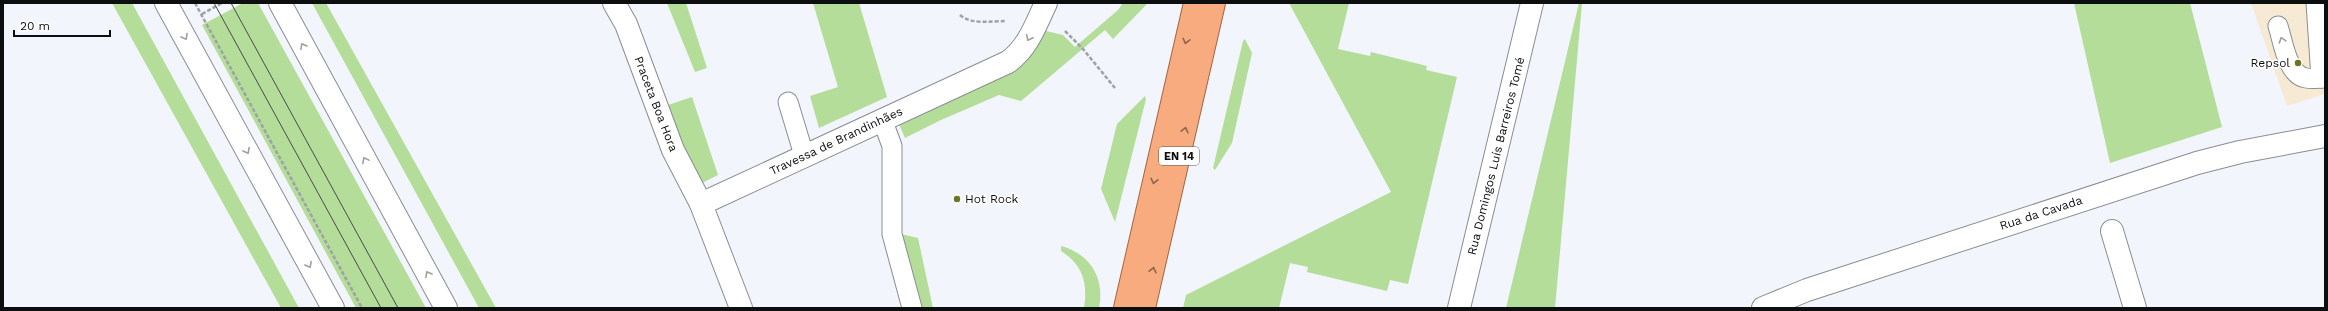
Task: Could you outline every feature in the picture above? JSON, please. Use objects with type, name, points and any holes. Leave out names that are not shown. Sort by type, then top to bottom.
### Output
[{"type":"highway","name":"EN 14","points":[[1125,308],[1195,3]]},
{"type":"highway","name":"EN 14","points":[[1144,308],[1214,3]]},
{"type":"main road","points":[[166,3],[333,308]]},
{"type":"main road","points":[[280,3],[446,308]]},
{"type":"main road","name":"Praceta Boa Hora","points":[[614,3],[626,24],[673,150],[700,204]]},
{"type":"main road","name":"Travessa de Brandinhães","points":[[700,204],[1008,62],[1022,51],[1046,3]]},
{"type":"main road","name":"Rua Domingos Luís Barreiros Tomé","points":[[1459,308],[1532,3]]},
{"type":"main road","name":"Rua da Cavada","points":[[1762,308],[1807,290],[2197,163],[2240,152],[2325,136]]},
{"type":"main road","points":[[700,204],[741,308]]},
{"type":"main road","points":[[2112,231],[2135,308]]},
{"type":"lane","points":[[2278,26],[2290,64],[2295,72],[2305,78],[2323,78],[2316,3]]},
{"type":"lane","points":[[788,102],[804,155]]},
{"type":"lane","points":[[891,115],[892,234],[912,308]]},
{"type":"path","points":[[195,3],[362,308]]},
{"type":"path","points":[[197,17],[222,3]]},
{"type":"path","points":[[960,15],[964,19],[974,21],[1007,20],[1034,26]]},
{"type":"path","points":[[1065,31],[1083,49],[1115,88]]},
{"type":"shaded area","name":"Repsol","points":[[2251,3],[2325,3],[2325,94],[2287,106]]},
{"type":"green space","points":[[112,3],[132,3],[299,308],[281,308]]},
{"type":"green space","points":[[243,3],[258,3],[426,308],[356,308],[202,25]]},
{"type":"green space","points":[[312,3],[326,3],[496,308],[479,308]]},
{"type":"green space","points":[[667,3],[686,3],[707,68],[695,72]]},
{"type":"green space","points":[[813,3],[859,3],[887,97],[819,128],[810,96],[838,87]]},
{"type":"green space","points":[[1123,3],[1148,3],[1113,39],[1105,30],[1021,101],[999,95],[941,120],[905,138],[898,122],[1042,30],[1063,35],[1075,47],[1118,10]]},
{"type":"green space","points":[[1289,3],[1349,3],[1338,49],[1370,56],[1371,52],[1427,66],[1426,70],[1457,77],[1408,284],[1390,280],[1387,291],[1307,272],[1308,267],[1290,263],[1279,308],[1183,308],[1186,295],[1391,192]]},
{"type":"green space","points":[[1579,3],[1582,3],[1555,308],[1506,308]]},
{"type":"green space","points":[[2074,3],[2190,3],[2222,127],[2110,163]]},
{"type":"green space","points":[[1245,39],[1252,53],[1232,143],[1215,170],[1213,168],[1243,41]]},
{"type":"green space","points":[[1145,96],[1146,99],[1115,222],[1101,189],[1117,124]]},
{"type":"green space","points":[[692,97],[718,175],[702,183],[686,156],[665,106]]},
{"type":"green space","points":[[901,234],[918,238],[933,308],[921,308]]},
{"type":"green space","points":[[1061,246],[1080,255],[1088,261],[1094,269],[1100,287],[1099,308],[1084,308],[1085,291],[1082,275],[1074,262],[1061,251]]},
{"type":"tram line","points":[[214,3],[381,308]]},
{"type":"tram line","points":[[231,3],[398,308]]},
{"type":"place","name":"Repsol","points":[[2298,63]]},
{"type":"place","name":"Hot Rock","points":[[957,199]]}]
